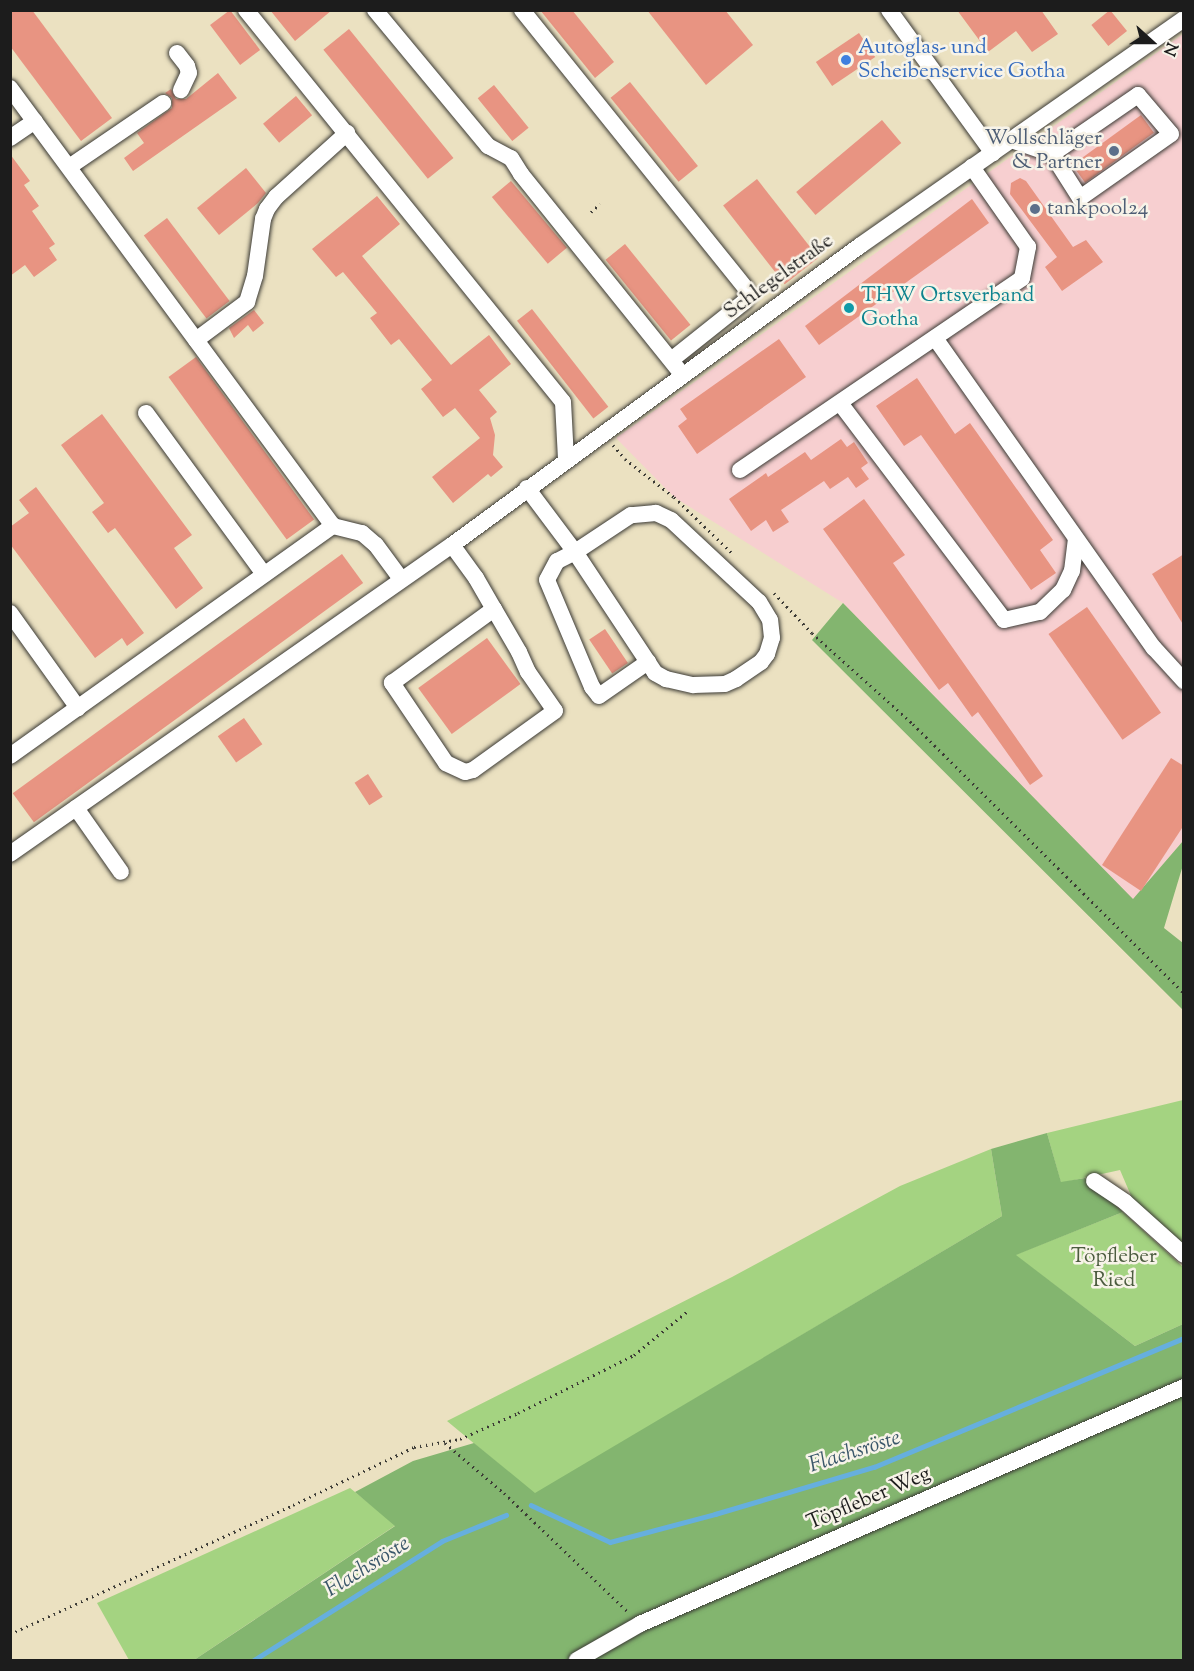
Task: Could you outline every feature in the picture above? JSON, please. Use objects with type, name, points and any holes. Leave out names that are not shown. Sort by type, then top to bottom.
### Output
[{"type":"street","points":[[246,10],[563,402],[566,459]]},
{"type":"street","points":[[375,10],[488,146],[511,158],[520,174],[682,374]]},
{"type":"street","points":[[522,10],[746,289],[748,295],[744,302],[671,360]]},
{"type":"street","points":[[889,10],[993,153]]},
{"type":"street","name":"Schlegelstraße","points":[[10,854],[452,545],[682,374],[1184,19]]},
{"type":"street","points":[[177,53],[187,66],[189,73],[181,90]]},
{"type":"street","points":[[10,88],[333,526],[362,533],[401,579]]},
{"type":"street","points":[[1011,140],[1052,154],[1080,198],[1171,134],[1138,95],[1052,154]]},
{"type":"street","points":[[69,167],[163,103]]},
{"type":"street","points":[[10,138],[35,121]]},
{"type":"street","points":[[196,340],[247,302],[255,276],[263,219],[267,208],[276,196],[347,133]]},
{"type":"street","points":[[740,470],[1022,278],[1028,247],[972,167]]},
{"type":"street","points":[[935,338],[1154,648],[1184,681]]},
{"type":"street","points":[[840,402],[1004,620],[1040,612],[1064,590],[1072,571],[1076,540]]},
{"type":"street","points":[[146,413],[264,574]]},
{"type":"street","points":[[527,488],[575,552],[648,662],[655,673],[666,679],[693,685],[725,684],[761,662],[772,638],[770,620],[766,610],[671,520],[656,513],[640,512],[622,519],[575,552],[557,561],[547,580],[592,687],[599,696],[648,662]]},
{"type":"street","points":[[10,756],[333,526]]},
{"type":"street","points":[[452,545],[494,609],[528,672],[555,711],[473,771],[465,772],[446,763],[392,682],[494,609]]},
{"type":"street","points":[[10,613],[78,708]]},
{"type":"street","points":[[76,808],[121,872]]},
{"type":"street","points":[[1094,1181],[1125,1202],[1184,1255]]},
{"type":"street","name":"Töpfleber Weg","points":[[577,1660],[640,1623],[1184,1387]]},
{"type":"path","points":[[591,212],[600,204]]},
{"type":"path","points":[[598,435],[674,497],[736,557]]},
{"type":"path","points":[[769,588],[812,633],[913,724],[1184,993]]},
{"type":"path","points":[[10,1634],[293,1505],[414,1447],[445,1443],[508,1417],[634,1355],[689,1310]]},
{"type":"path","points":[[445,1443],[495,1485],[640,1623]]},
{"type":"shaded area","points":[[1183,34],[1183,841],[1133,900],[843,603],[674,497],[616,438]]},
{"type":"green space","points":[[843,603],[1133,899],[1183,841],[1183,865],[1164,928],[1183,943],[1183,1010],[812,640]]},
{"type":"green space","points":[[1183,1100],[1183,1247],[1132,1198],[1120,1170],[1061,1183],[1047,1133]]},
{"type":"green space","points":[[1047,1133],[1061,1182],[1085,1178],[1123,1212],[1016,1255],[1135,1346],[1183,1324],[1183,1660],[194,1660],[395,1526],[355,1492],[413,1461],[474,1443],[535,1493],[1002,1216],[991,1149]]},
{"type":"green space","points":[[991,1149],[1002,1216],[535,1494],[447,1421],[732,1277],[900,1186]]},
{"type":"green space","name":"Töpfleber Ried","points":[[1123,1212],[1183,1267],[1183,1324],[1135,1346],[1015,1255]]},
{"type":"green space","points":[[350,1488],[396,1525],[194,1660],[129,1660],[97,1603]]},
{"type":"building","points":[[10,10],[32,10],[112,118],[81,141],[10,46]]},
{"type":"building","points":[[230,10],[260,50],[240,65],[210,25]]},
{"type":"building","points":[[270,10],[332,10],[295,41]]},
{"type":"building","points":[[540,10],[572,10],[614,62],[595,78]]},
{"type":"building","points":[[647,10],[725,10],[753,45],[706,85]]},
{"type":"building","points":[[957,10],[1041,10],[1058,34],[1032,52],[1016,31],[988,52]]},
{"type":"building","points":[[1110,10],[1127,31],[1108,46],[1091,25]]},
{"type":"building","points":[[349,29],[453,158],[428,179],[323,50]]},
{"type":"building","name":"Autoglas- und Scheibenservice Gotha","points":[[859,33],[875,57],[832,86],[816,62]]},
{"type":"building","points":[[218,73],[237,98],[133,171],[124,158],[144,143],[137,133],[172,108],[172,98],[165,93],[171,89],[176,99],[186,99]]},
{"type":"building","points":[[630,82],[698,166],[679,182],[611,98]]},
{"type":"building","points":[[494,85],[529,128],[512,141],[478,98]]},
{"type":"building","points":[[296,96],[312,115],[279,143],[263,124]]},
{"type":"building","points":[[1141,115],[1154,133],[1085,183],[1072,165]]},
{"type":"building","points":[[882,120],[901,143],[815,215],[796,192]]},
{"type":"building","points":[[10,154],[30,181],[24,185],[39,206],[32,211],[55,244],[49,248],[57,260],[34,277],[25,265],[10,276]]},
{"type":"building","points":[[246,168],[266,193],[258,203],[219,235],[197,208]]},
{"type":"building","points":[[1020,178],[1026,181],[1073,247],[1086,240],[1103,262],[1062,291],[1045,267],[1057,257],[1010,194],[1011,183]]},
{"type":"building","points":[[757,179],[819,258],[785,284],[723,205]]},
{"type":"building","points":[[511,181],[567,248],[548,264],[492,197]]},
{"type":"building","points":[[377,196],[400,224],[362,256],[451,365],[489,335],[511,364],[479,390],[497,412],[490,418],[495,435],[493,455],[503,467],[491,477],[488,474],[453,503],[432,477],[480,438],[455,408],[443,417],[421,389],[432,380],[399,339],[391,345],[370,318],[377,313],[343,272],[336,277],[312,249]]},
{"type":"building","points":[[972,199],[989,223],[819,345],[805,326]]},
{"type":"building","points":[[167,218],[230,301],[206,319],[144,235]]},
{"type":"building","points":[[625,244],[690,325],[671,341],[606,260]]},
{"type":"building","points":[[532,309],[608,407],[593,418],[517,321]]},
{"type":"building","points":[[254,310],[264,323],[253,332],[248,325],[234,338],[229,328]]},
{"type":"building","points":[[779,339],[806,377],[697,454],[678,426],[687,419],[680,409]]},
{"type":"building","points":[[196,357],[314,520],[287,540],[168,377]]},
{"type":"building","points":[[917,378],[955,434],[970,423],[1053,540],[1040,550],[1056,573],[1031,590],[921,435],[904,446],[876,406]]},
{"type":"building","points":[[102,414],[192,535],[174,548],[203,588],[176,609],[115,528],[108,533],[92,512],[104,503],[61,445]]},
{"type":"building","points":[[841,439],[847,447],[854,442],[868,463],[861,468],[869,479],[856,488],[848,477],[830,489],[824,481],[781,510],[789,522],[773,532],[766,520],[751,531],[729,499],[766,473],[768,477],[805,452],[811,460]]},
{"type":"building","points":[[36,487],[144,633],[127,646],[122,638],[95,658],[10,544],[10,527],[29,513],[19,500]]},
{"type":"building","points":[[864,499],[905,555],[893,563],[1043,776],[1030,785],[978,712],[972,717],[948,683],[939,690],[823,529]]},
{"type":"building","points":[[342,554],[363,583],[34,822],[13,793]]},
{"type":"building","points":[[1184,554],[1184,626],[1152,574]]},
{"type":"building","points":[[1087,607],[1161,713],[1122,740],[1048,634]]},
{"type":"building","points":[[605,629],[628,663],[612,674],[589,640]]},
{"type":"building","points":[[487,638],[521,684],[452,734],[418,688]]},
{"type":"building","points":[[244,718],[262,744],[236,763],[218,736]]},
{"type":"building","points":[[1171,758],[1184,766],[1184,825],[1141,891],[1102,865]]},
{"type":"building","points":[[368,774],[383,797],[369,805],[355,783]]},
{"type":"waterway","name":"Flachsröste","points":[[531,1505],[610,1542],[874,1467],[1184,1338]]},
{"type":"waterway","name":"Flachsröste","points":[[254,1660],[442,1541],[506,1515]]},
{"type":"place","name":"Autoglas- und Scheibenservice Gotha","points":[[846,60]]},
{"type":"place","name":"Wollschläger & Partner","points":[[1114,151]]},
{"type":"place","name":"tankpool24","points":[[1035,209]]},
{"type":"place","name":"THW Ortsverband Gotha","points":[[849,308]]}]
